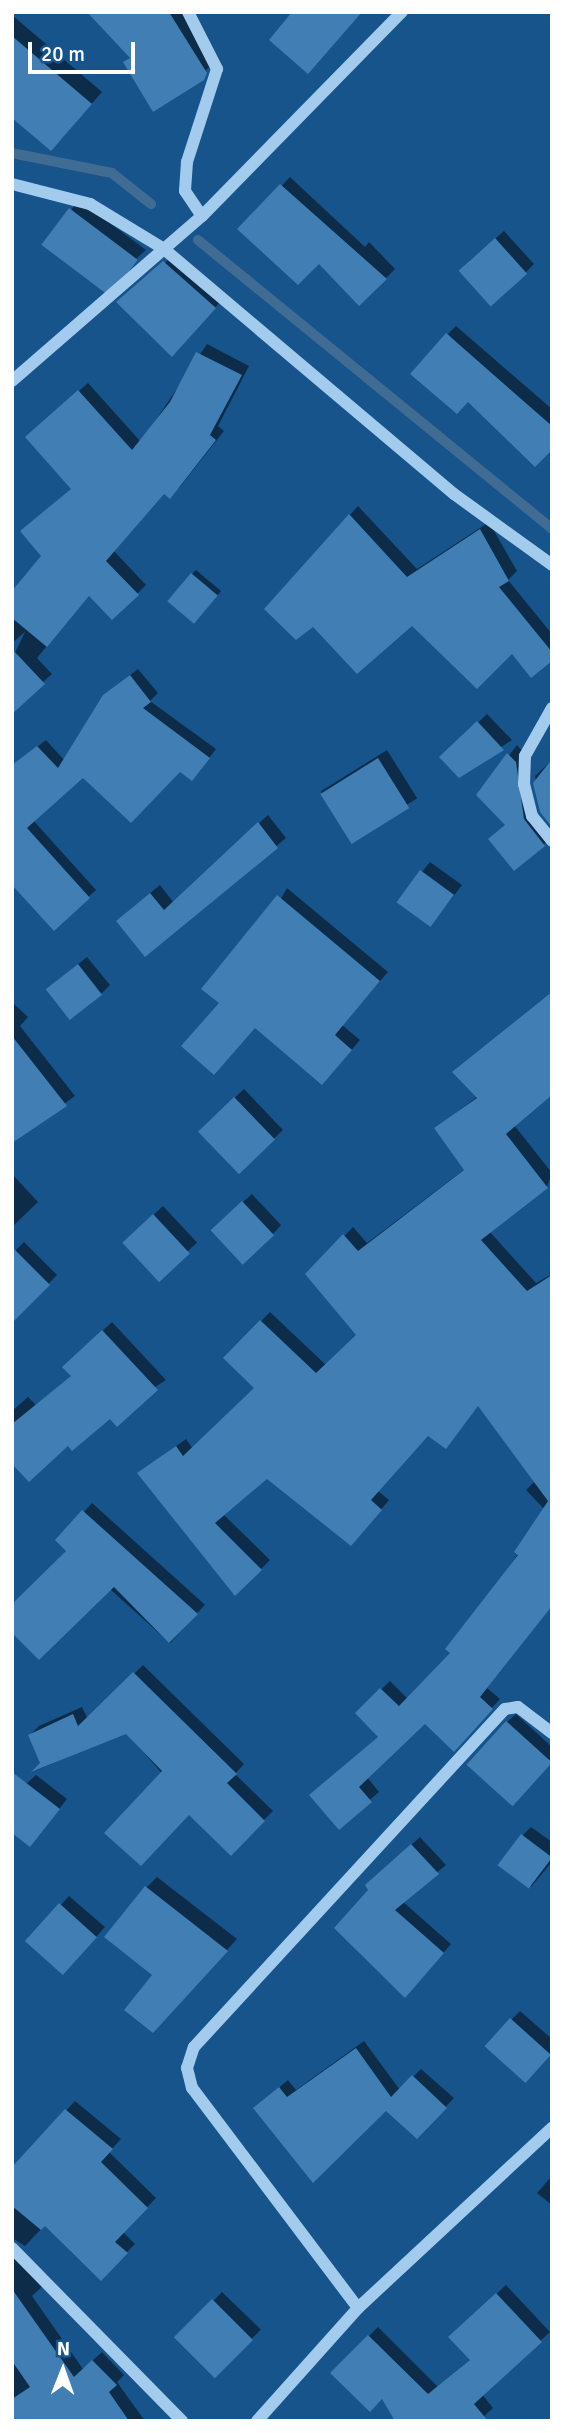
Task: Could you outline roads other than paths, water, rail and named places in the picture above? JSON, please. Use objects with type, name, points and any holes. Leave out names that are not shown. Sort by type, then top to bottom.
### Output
[{"type":"street","points":[[188,12],[217,69],[187,162],[185,191],[202,216]]},
{"type":"street","points":[[12,381],[202,216],[402,12]]},
{"type":"street","points":[[12,184],[90,204],[164,249],[454,494],[552,565]]},
{"type":"street","points":[[552,708],[526,756],[524,784],[532,816],[552,841]]},
{"type":"street","points":[[358,2308],[192,2088],[187,2068],[194,2048],[505,1709],[518,1707],[552,1733]]},
{"type":"street","points":[[257,2421],[358,2308],[552,2128]]},
{"type":"street","points":[[12,2248],[182,2421]]},
{"type":"waterway","points":[[12,153],[112,173],[151,204]]},
{"type":"waterway","points":[[198,240],[552,529]]}]
